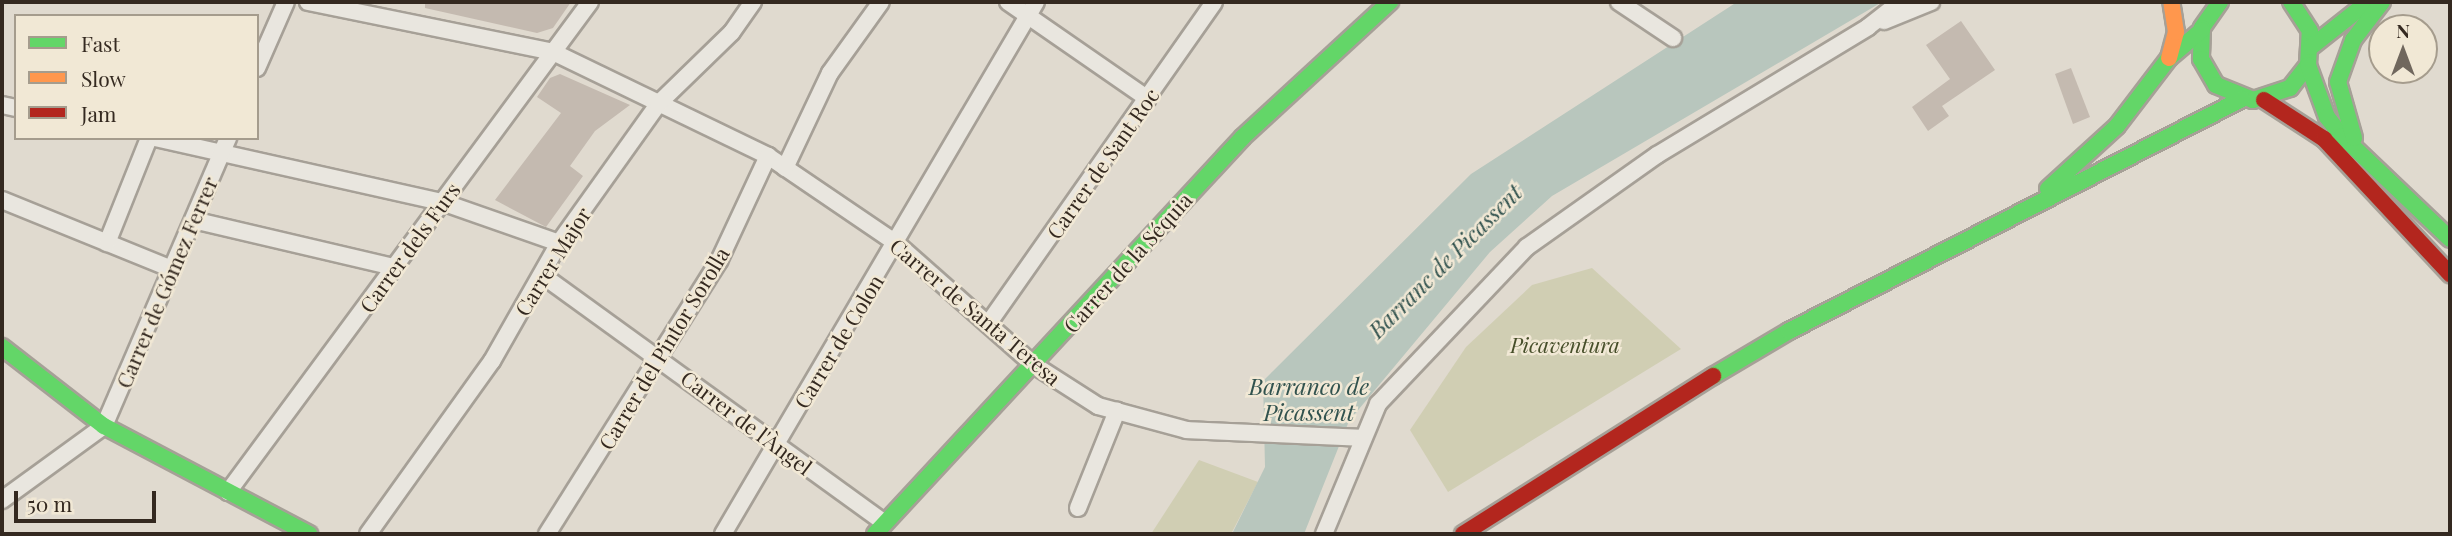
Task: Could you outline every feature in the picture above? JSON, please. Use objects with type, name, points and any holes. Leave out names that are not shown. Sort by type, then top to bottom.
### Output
[{"type":"street","points":[[259,63],[286,2]]},
{"type":"street","name":"Carrer de Santa Teresa","points":[[308,2],[553,52],[768,156],[896,243],[1034,365],[1098,406],[1187,429],[1264,437],[1363,438]]},
{"type":"street","name":"Carrer dels Furs","points":[[228,492],[590,2]]},
{"type":"street","name":"Carrer Major","points":[[368,534],[492,361],[559,243],[658,104],[732,32],[753,2]]},
{"type":"street","points":[[785,168],[830,73],[881,2]]},
{"type":"street","points":[[1008,2],[1032,9],[1147,99]]},
{"type":"street","name":"Carrer de Sant Roc","points":[[988,324],[1214,2]]},
{"type":"street","name":"Carrer de la Séquia","points":[[879,528],[1034,365],[1243,137],[1391,2]]},
{"type":"street","points":[[1619,2],[1673,38]]},
{"type":"street","points":[[1324,534],[1378,404],[1527,247],[1657,155],[1868,27],[1900,2]]},
{"type":"street","points":[[1868,27],[1931,2]]},
{"type":"street","points":[[2169,58],[2176,33],[2171,2]]},
{"type":"street","points":[[2183,2],[2202,29],[2207,73],[2242,99]]},
{"type":"street","points":[[2021,211],[2117,126],[2169,58],[2202,29],[2220,2]]},
{"type":"street","points":[[1463,534],[1592,448],[1789,331],[2242,99],[2264,100],[2290,88],[2308,65],[2311,47],[2303,15],[2291,2]]},
{"type":"street","points":[[2311,47],[2368,2]]},
{"type":"street","points":[[2358,148],[2338,82],[2353,40],[2382,2]]},
{"type":"street","name":"Carrer de Colon","points":[[723,534],[1032,9]]},
{"type":"street","points":[[2308,65],[2327,117],[2450,239]]},
{"type":"street","points":[[2264,100],[2324,139],[2450,274]]},
{"type":"street","points":[[107,243],[148,140]]},
{"type":"street","points":[[172,140],[224,146],[442,202],[559,243]]},
{"type":"street","name":"Carrer de Gómez Ferrer","points":[[104,426],[224,146]]},
{"type":"street","name":"Carrer del Pintor Sorolla","points":[[547,534],[719,261],[768,156]]},
{"type":"street","points":[[2,200],[172,269]]},
{"type":"street","points":[[193,220],[394,267]]},
{"type":"street","name":"Carrer de l'Àngel","points":[[542,275],[660,357],[776,444],[879,528]]},
{"type":"street","points":[[2,347],[104,426],[309,534]]},
{"type":"street","points":[[1078,508],[1117,411]]},
{"type":"street","points":[[2,500],[104,426]]},
{"type":"green space","name":"Picaventura","points":[[1592,268],[1681,349],[1448,492],[1410,430],[1466,347],[1532,285]]},
{"type":"green space","points":[[1199,460],[1258,482],[1231,534],[1151,534]]},
{"type":"water","name":"Barranco de Picassent","points":[[1737,2],[1882,2],[1552,196],[1490,252],[1349,421],[1304,534],[1232,534],[1265,467],[1263,381],[1471,174]]},
{"type":"building","points":[[425,2],[571,2],[553,28],[537,33],[425,8]]},
{"type":"building","points":[[1961,21],[1995,70],[1942,106],[1949,116],[1928,131],[1912,107],[1950,79],[1926,45]]},
{"type":"building","points":[[2071,68],[2090,117],[2073,124],[2055,74]]},
{"type":"building","points":[[560,74],[630,105],[595,131],[570,166],[583,176],[546,227],[495,200],[561,113],[537,97],[550,78]]},
{"type":"traffic: fast","points":[[875,534],[1243,137],[1390,2]]},
{"type":"traffic: fast","points":[[2220,2],[2202,28],[2201,59],[2216,85],[2253,100],[2290,88],[2308,65],[2310,31],[2291,2]]},
{"type":"traffic: fast","points":[[2311,47],[2368,2]]},
{"type":"traffic: fast","points":[[2354,138],[2338,82],[2353,40],[2382,2]]},
{"type":"traffic: fast","points":[[2048,189],[2117,126],[2169,58],[2202,30]]},
{"type":"traffic: fast","points":[[2308,65],[2327,117],[2342,136],[2450,239]]},
{"type":"traffic: fast","points":[[1713,376],[1789,331],[2242,99]]},
{"type":"traffic: fast","points":[[2,347],[104,426],[309,534]]},
{"type":"traffic: slow","points":[[2169,58],[2176,32],[2171,2]]},
{"type":"traffic: jam","points":[[2264,100],[2324,139],[2450,274]]},
{"type":"traffic: jam","points":[[1463,534],[1713,376]]},
{"type":"water label","name":"Barranc de Picassent","points":[[1445,261]]}]
